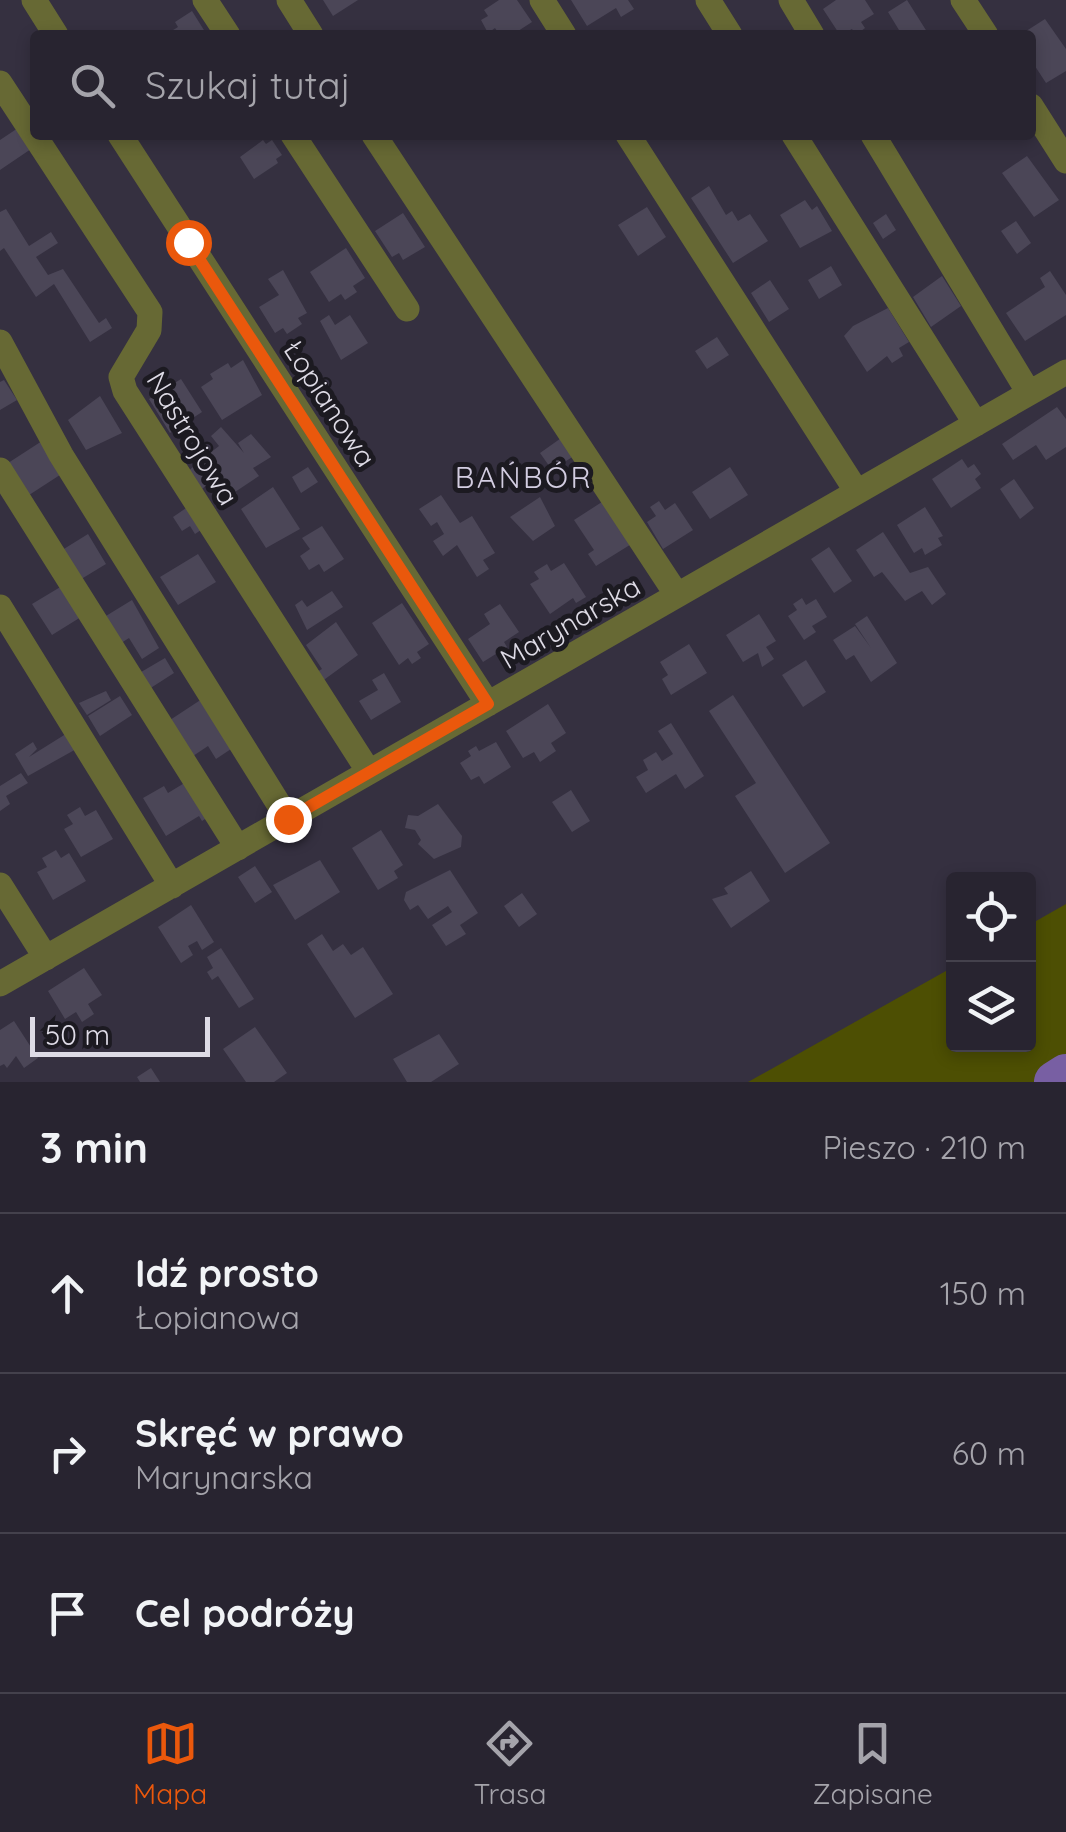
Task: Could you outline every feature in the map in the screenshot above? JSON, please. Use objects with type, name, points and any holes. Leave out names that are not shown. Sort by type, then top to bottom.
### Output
[{"type":"street","points":[[34,0],[53,30]]},
{"type":"street","points":[[205,0],[225,30]]},
{"type":"street","points":[[288,0],[307,30]]},
{"type":"street","points":[[542,0],[561,30]]},
{"type":"street","points":[[708,0],[727,30]]},
{"type":"street","points":[[791,0],[809,30]]},
{"type":"street","points":[[964,0],[983,30]]},
{"type":"street","name":"Nastrojowa","points":[[0,82],[30,128]]},
{"type":"street","points":[[1036,114],[1066,161]]},
{"type":"street","name":"Nastrojowa","points":[[38,140],[150,312],[150,330],[121,377],[125,391],[369,772]]},
{"type":"street","name":"Łopianowa","points":[[123,140],[488,704]]},
{"type":"street","points":[[295,140],[407,309]]},
{"type":"street","points":[[377,140],[678,596]]},
{"type":"street","points":[[631,140],[858,492]]},
{"type":"street","points":[[797,140],[976,424]]},
{"type":"street","points":[[876,140],[1030,394]]},
{"type":"street","points":[[0,342],[52,440],[288,819]]},
{"type":"street","name":"Marynarska","points":[[0,984],[1066,372]]},
{"type":"street","points":[[0,470],[238,848]]},
{"type":"street","points":[[0,607],[172,886]]},
{"type":"street","points":[[0,885],[46,958]]},
{"type":"shaded area","points":[[1066,904],[1066,1082],[748,1082],[946,971],[946,1052],[1036,1052],[1036,921]]},
{"type":"building","points":[[323,0],[358,0],[333,16]]},
{"type":"building","points":[[499,0],[517,0],[532,22],[520,30],[486,30],[481,20],[488,16],[484,10]]},
{"type":"building","points":[[571,0],[628,0],[634,9],[621,17],[616,8],[587,26]]},
{"type":"building","points":[[836,0],[865,0],[874,14],[861,22],[862,30],[837,30],[823,9]]},
{"type":"building","points":[[907,0],[926,30],[899,30],[888,12]]},
{"type":"building","points":[[192,11],[204,30],[173,30],[178,27],[175,22]]},
{"type":"building","points":[[1045,19],[1066,49],[1066,71],[1046,83],[1036,68],[1036,30],[1028,30]]},
{"type":"building","points":[[18,128],[31,149],[0,170],[0,140]]},
{"type":"building","points":[[263,140],[266,144],[272,140],[282,155],[276,159],[278,163],[254,179],[240,157]]},
{"type":"building","points":[[1027,156],[1059,200],[1034,217],[1002,173]]},
{"type":"building","points":[[709,186],[726,215],[732,211],[738,221],[750,214],[768,241],[733,263],[691,198]]},
{"type":"building","points":[[805,200],[812,210],[817,206],[832,231],[800,248],[780,215]]},
{"type":"building","points":[[647,207],[666,237],[638,256],[618,225]]},
{"type":"building","points":[[6,209],[29,246],[51,232],[58,243],[36,257],[48,275],[63,269],[99,323],[106,318],[112,328],[90,342],[54,284],[36,297],[4,248],[0,251],[0,212]]},
{"type":"building","points":[[403,213],[425,247],[403,260],[399,253],[392,257],[375,231]]},
{"type":"building","points":[[886,214],[896,230],[883,239],[873,223]]},
{"type":"building","points":[[1016,221],[1031,243],[1017,254],[1001,231]]},
{"type":"building","points":[[346,248],[365,278],[353,286],[357,292],[345,300],[341,294],[329,302],[310,272]]},
{"type":"building","points":[[831,266],[842,285],[819,299],[808,280]]},
{"type":"building","points":[[283,270],[307,313],[298,318],[302,324],[287,334],[283,328],[275,333],[259,307],[279,295],[268,279]]},
{"type":"building","points":[[1050,271],[1066,295],[1066,315],[1025,341],[1006,313],[1045,287],[1040,278]]},
{"type":"building","points":[[942,276],[961,306],[931,327],[913,297]]},
{"type":"building","points":[[770,280],[789,309],[769,322],[751,293]]},
{"type":"building","points":[[888,308],[909,342],[899,348],[903,356],[892,363],[887,356],[867,372],[844,336],[853,326]]},
{"type":"building","points":[[329,315],[335,325],[350,315],[368,343],[341,360],[320,321]]},
{"type":"building","points":[[717,337],[729,355],[707,369],[695,351]]},
{"type":"building","points":[[243,360],[262,395],[222,420],[201,387],[213,379],[210,374],[228,363],[231,368]]},
{"type":"building","points":[[181,379],[202,412],[170,433],[149,399]]},
{"type":"building","points":[[4,380],[17,400],[0,410],[0,382]]},
{"type":"building","points":[[100,396],[122,433],[86,450],[68,420]]},
{"type":"building","points":[[1057,407],[1066,419],[1066,447],[1046,460],[1036,445],[1013,460],[1002,444]]},
{"type":"building","points":[[221,427],[244,453],[238,443],[251,434],[271,457],[253,468],[259,476],[232,494],[219,474],[202,489],[187,472],[198,463],[193,458],[201,450],[206,456],[219,446],[211,436]]},
{"type":"building","points":[[564,436],[577,454],[552,470],[540,453]]},
{"type":"building","points":[[42,441],[63,473],[26,497],[5,465]]},
{"type":"building","points":[[962,459],[968,468],[974,464],[981,474],[975,479],[981,488],[951,508],[932,479]]},
{"type":"building","points":[[308,467],[318,482],[301,493],[292,477]]},
{"type":"building","points":[[730,467],[748,495],[710,519],[692,492]]},
{"type":"building","points":[[1014,479],[1034,508],[1020,519],[1000,489]]},
{"type":"building","points":[[273,487],[300,529],[266,548],[241,509]]},
{"type":"building","points":[[441,495],[460,523],[472,516],[495,553],[483,560],[489,569],[477,577],[457,545],[443,556],[433,541],[444,534],[437,522],[431,526],[419,509]]},
{"type":"building","points":[[540,497],[555,526],[533,541],[510,517]]},
{"type":"building","points":[[605,500],[633,543],[596,566],[588,554],[594,550],[574,520]]},
{"type":"building","points":[[659,501],[665,510],[675,503],[693,530],[663,549],[647,522],[656,516],[650,507]]},
{"type":"building","points":[[192,504],[207,526],[195,534],[190,526],[182,531],[173,517]]},
{"type":"building","points":[[925,507],[943,536],[938,538],[942,545],[925,555],[922,548],[914,553],[897,525]]},
{"type":"building","points":[[322,526],[344,559],[324,572],[319,564],[309,570],[300,556],[310,549],[302,538]]},
{"type":"building","points":[[883,532],[910,573],[928,567],[946,594],[932,605],[922,591],[905,601],[882,572],[874,577],[856,550]]},
{"type":"building","points":[[88,534],[106,564],[78,581],[59,552]]},
{"type":"building","points":[[829,547],[852,581],[834,593],[811,559]]},
{"type":"building","points":[[198,554],[216,582],[178,605],[160,577]]},
{"type":"building","points":[[564,563],[586,597],[576,603],[573,598],[550,614],[530,584],[539,579],[534,572],[547,564],[551,571]]},
{"type":"building","points":[[62,586],[81,617],[52,635],[32,604]]},
{"type":"building","points":[[332,591],[343,607],[307,630],[295,605],[302,600],[307,607]]},
{"type":"building","points":[[802,598],[806,605],[816,599],[827,617],[812,626],[816,632],[804,640],[788,616],[797,610],[793,604]]},
{"type":"building","points":[[132,600],[159,648],[142,659],[129,638],[118,645],[101,619]]},
{"type":"building","points":[[402,603],[429,644],[417,652],[421,658],[412,664],[408,658],[399,665],[372,623]]},
{"type":"building","points":[[500,604],[519,632],[504,642],[507,647],[483,662],[468,639],[490,624],[484,614]]},
{"type":"building","points":[[759,614],[776,641],[766,647],[774,659],[762,667],[758,653],[743,662],[726,635]]},
{"type":"building","points":[[867,616],[897,663],[871,682],[854,655],[846,660],[833,640],[855,626],[871,648],[855,624]]},
{"type":"building","points":[[336,622],[358,655],[321,682],[315,673],[322,669],[306,645]]},
{"type":"building","points":[[689,644],[707,673],[671,695],[662,679],[668,675],[660,662]]},
{"type":"building","points":[[165,658],[174,673],[146,691],[136,675]]},
{"type":"building","points":[[806,660],[826,692],[803,707],[782,675]]},
{"type":"building","points":[[384,673],[401,702],[371,720],[359,701],[378,690],[372,680]]},
{"type":"building","points":[[106,691],[111,700],[87,715],[79,703]]},
{"type":"building","points":[[733,695],[830,843],[785,873],[735,796],[756,783],[709,711]]},
{"type":"building","points":[[120,696],[132,715],[100,736],[88,716]]},
{"type":"building","points":[[205,697],[231,749],[216,759],[208,746],[190,758],[167,722]]},
{"type":"building","points":[[548,704],[566,733],[551,743],[556,751],[540,762],[534,752],[523,758],[506,731]]},
{"type":"building","points":[[671,723],[704,776],[685,789],[676,774],[646,793],[636,777],[648,770],[643,760],[656,752],[662,761],[673,754],[658,731]]},
{"type":"building","points":[[69,732],[78,748],[28,776],[15,754],[33,742],[37,749],[29,757]]},
{"type":"building","points":[[496,742],[511,767],[484,784],[479,776],[471,780],[460,763],[471,756],[468,751],[476,746],[479,751]]},
{"type":"building","points":[[21,773],[28,783],[6,796],[10,804],[0,811],[0,786]]},
{"type":"building","points":[[191,779],[213,814],[202,821],[199,816],[166,836],[143,798],[164,786],[168,793]]},
{"type":"building","points":[[571,790],[590,821],[572,832],[552,802]]},
{"type":"building","points":[[438,804],[462,836],[461,847],[434,859],[418,844],[421,840],[415,830],[405,828],[408,815],[418,816]]},
{"type":"building","points":[[80,807],[85,816],[96,810],[113,839],[81,857],[64,829],[73,824],[67,815]]},
{"type":"building","points":[[381,830],[403,865],[394,871],[398,878],[378,890],[352,848]]},
{"type":"building","points":[[56,850],[61,858],[69,853],[86,881],[53,900],[37,872],[47,867],[42,858]]},
{"type":"building","points":[[320,860],[340,892],[295,920],[273,885]]},
{"type":"building","points":[[255,866],[272,892],[255,903],[238,877]]},
{"type":"building","points":[[450,870],[478,913],[460,925],[466,934],[446,946],[432,925],[452,912],[448,906],[428,919],[418,905],[410,910],[404,900],[406,892]]},
{"type":"building","points":[[751,871],[770,901],[731,928],[712,899],[728,894],[724,888]]},
{"type":"building","points":[[522,893],[537,914],[519,927],[504,906]]},
{"type":"building","points":[[191,905],[214,942],[202,950],[197,941],[188,946],[193,955],[181,963],[158,927]]},
{"type":"building","points":[[322,934],[333,951],[343,944],[351,955],[363,947],[393,994],[355,1018],[307,944]]},
{"type":"building","points":[[221,948],[254,999],[239,1008],[218,976],[212,980],[207,972],[213,968],[207,957]]},
{"type":"building","points":[[84,968],[102,995],[88,1004],[94,1014],[82,1022],[76,1012],[65,1019],[48,991]]},
{"type":"building","points":[[14,1021],[38,1058],[24,1068],[16,1056],[7,1068],[4,1064],[0,1066],[0,1030]]},
{"type":"building","points":[[255,1027],[287,1073],[274,1082],[246,1082],[223,1049]]},
{"type":"building","points":[[439,1034],[459,1064],[431,1082],[407,1082],[393,1059]]},
{"type":"building","points":[[151,1068],[160,1082],[140,1082],[137,1077]]},
{"type":"waterway","points":[[1055,1082],[1066,1075]]},
{"type":"district","name":"BAŃBÓR","points":[[524,477]]},
{"type":"route","points":[[188,242],[488,704],[288,819]]}]
